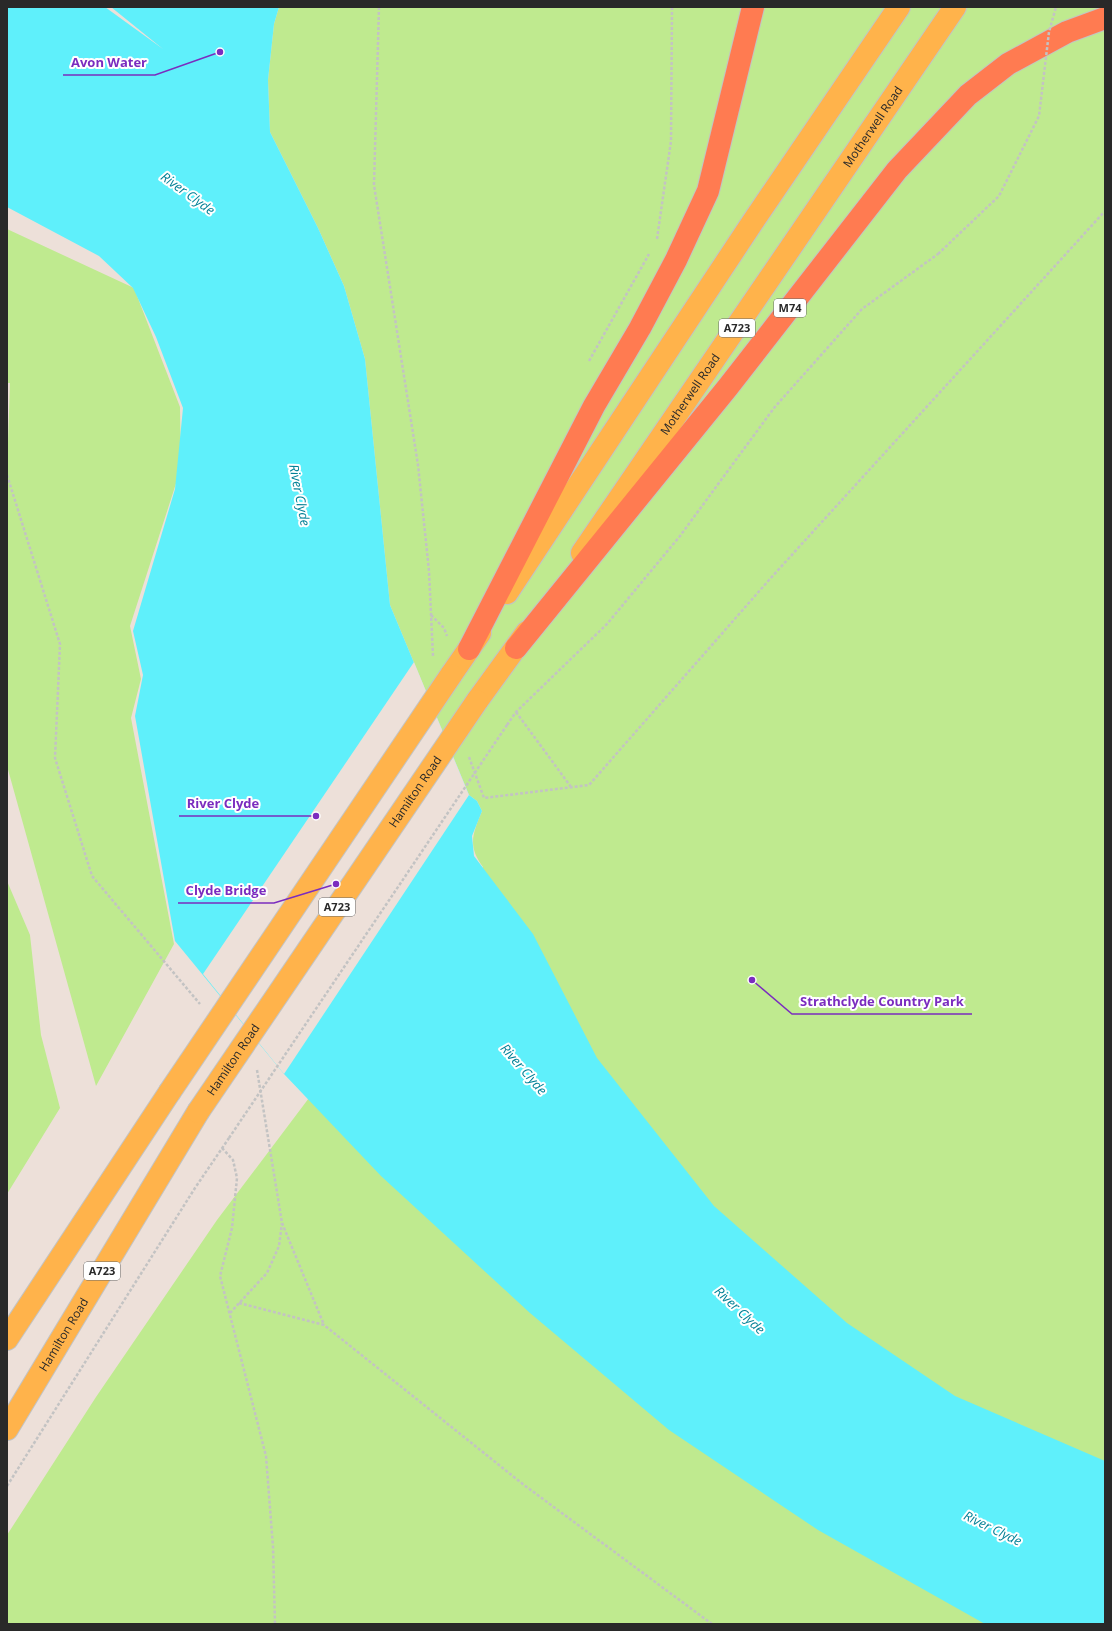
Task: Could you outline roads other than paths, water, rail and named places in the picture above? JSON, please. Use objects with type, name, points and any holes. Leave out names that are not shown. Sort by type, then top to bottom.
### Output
[{"type":"highway","points":[[469,649],[594,406],[640,328],[665,281],[708,191],[753,7]]},
{"type":"highway","name":"M74","points":[[516,648],[728,387],[897,170],[968,95],[1008,64],[1067,32],[1105,18]]},
{"type":"main road","name":"A723","points":[[7,1339],[169,1093],[469,649],[752,223],[899,7]]},
{"type":"main road","name":"Motherwell Road","points":[[477,701],[516,648],[705,375],[955,7]]},
{"type":"main road","name":"Hamilton Road","points":[[7,1429],[198,1112],[477,701]]},
{"type":"water","name":"River Clyde","points":[[7,7],[105,7],[163,49],[111,7],[279,7],[274,24],[268,80],[270,132],[318,228],[344,286],[365,359],[390,605],[469,795],[477,801],[482,811],[472,836],[474,856],[533,934],[597,1058],[714,1206],[847,1323],[955,1396],[1105,1461],[1105,1624],[985,1624],[818,1530],[669,1430],[530,1313],[381,1176],[284,1074],[175,941],[135,716],[143,675],[133,631],[175,489],[183,408],[156,337],[133,288],[99,256],[7,207]]},
{"type":"place","name":"Avon Water","points":[[220,52]]},
{"type":"place","name":"River Clyde","points":[[316,816]]},
{"type":"place","name":"Clyde Bridge","points":[[336,884]]},
{"type":"place","name":"Strathclyde Country Park","points":[[752,980]]}]
